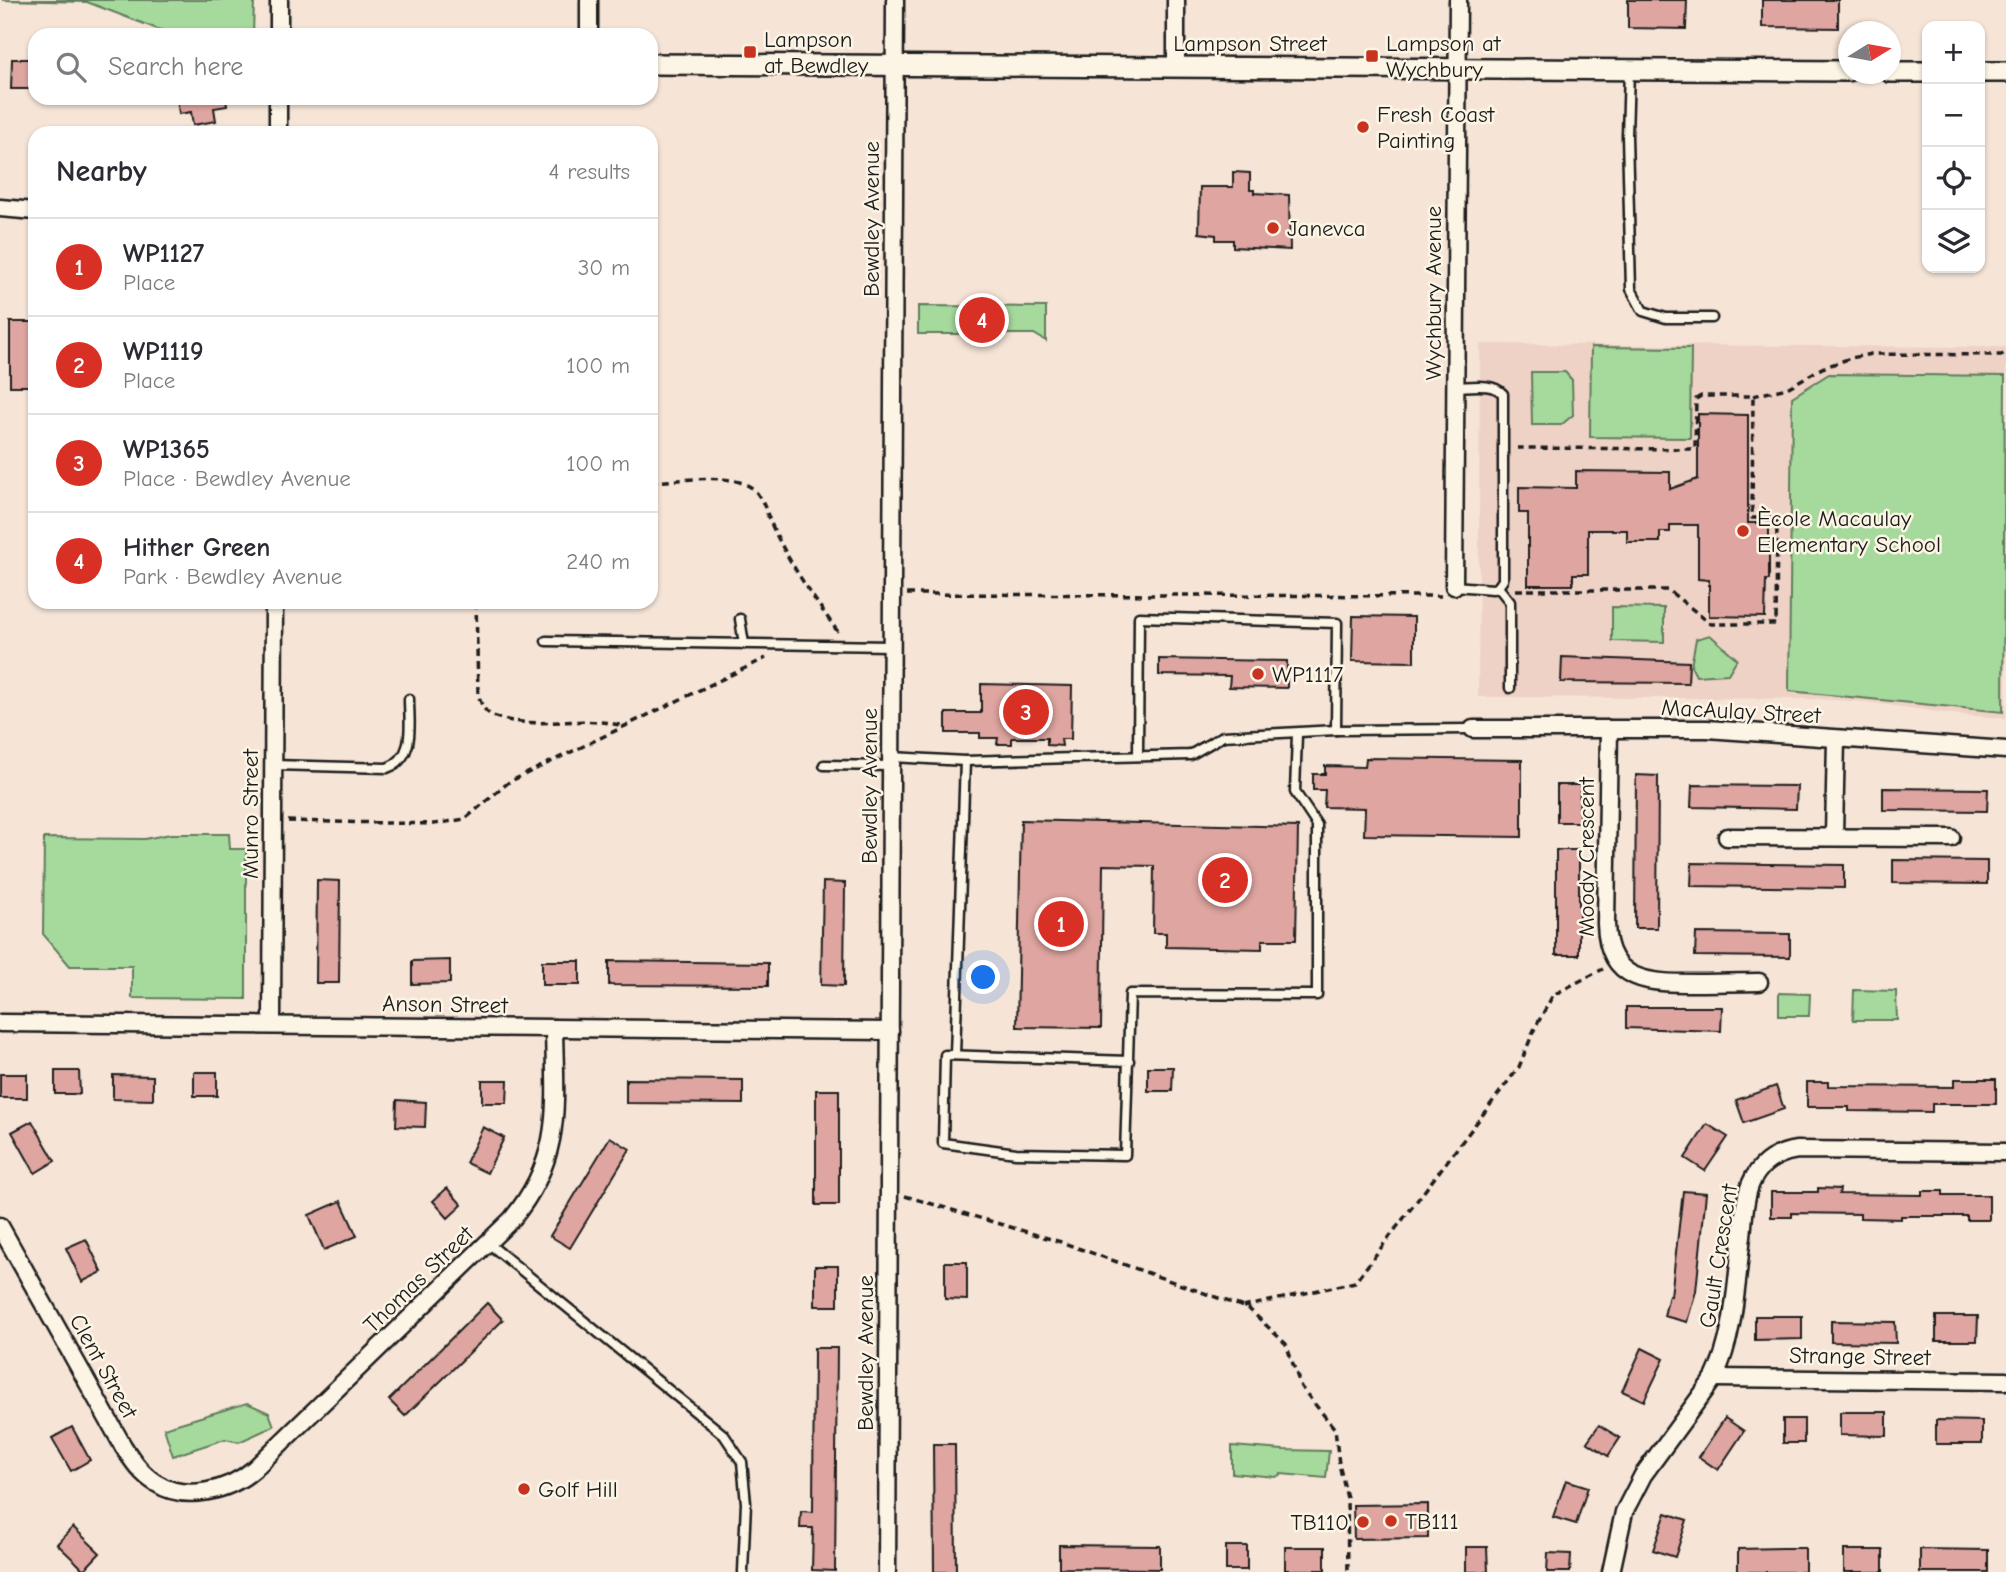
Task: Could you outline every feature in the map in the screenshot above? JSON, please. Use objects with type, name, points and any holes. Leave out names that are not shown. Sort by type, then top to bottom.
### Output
[{"type":"street","points":[[279,0],[279,28]]},
{"type":"street","points":[[589,0],[589,28]]},
{"type":"street","name":"Bewdley Avenue","points":[[887,1572],[895,0]]},
{"type":"street","points":[[1176,67],[1177,0]]},
{"type":"street","name":"Wychbury Avenue","points":[[1454,586],[1458,0]]},
{"type":"street","name":"Lampson Street","points":[[658,64],[1838,71]]},
{"type":"street","points":[[1901,72],[1922,72]]},
{"type":"street","points":[[1985,72],[2006,72]]},
{"type":"street","points":[[278,105],[278,126]]},
{"type":"street","points":[[0,208],[28,210]]},
{"type":"street","name":"Munro Street","points":[[272,1025],[274,609]]},
{"type":"street","name":"Moody Crescent","points":[[1609,729],[1606,924],[1608,944],[1617,962],[1633,976],[1653,983],[1759,982]]},
{"type":"street","name":"MacAulay Street","points":[[1473,730],[1707,729],[2006,750]]},
{"type":"street","points":[[1834,836],[1836,739]]},
{"type":"street","points":[[1727,837],[1951,838]]},
{"type":"street","name":"Anson Street","points":[[0,1023],[890,1031]]},
{"type":"street","name":"Thomas Street","points":[[199,1492],[227,1486],[246,1476],[524,1205],[535,1188],[549,1154],[555,1119],[554,1028]]},
{"type":"street","name":"Gault Crescent","points":[[1611,1572],[1624,1511],[1637,1488],[1714,1378],[1726,1350],[1748,1192],[1752,1181],[1766,1162],[1786,1152],[1809,1149],[2006,1152]]},
{"type":"street","name":"Clent Street","points":[[0,1226],[130,1457],[147,1477],[158,1485],[199,1492]]},
{"type":"street","name":"Strange Street","points":[[1714,1378],[2006,1381]]},
{"type":"lane","points":[[1629,70],[1627,136],[1631,289],[1643,311],[1666,318],[1712,318]]},
{"type":"lane","points":[[1455,387],[1492,387],[1498,388],[1503,394],[1503,580],[1498,587]]},
{"type":"lane","points":[[1454,586],[1498,587]]},
{"type":"lane","points":[[1498,587],[1510,602],[1510,688]]},
{"type":"lane","points":[[1138,755],[1139,617],[1338,623],[1336,730]]},
{"type":"lane","points":[[740,619],[744,644]]},
{"type":"lane","points":[[546,641],[892,646]]},
{"type":"lane","points":[[273,765],[393,766],[402,760],[408,748],[409,699]]},
{"type":"lane","points":[[824,765],[1190,755],[1223,736],[1336,730],[1473,730]]},
{"type":"lane","points":[[1129,1060],[945,1055],[943,1143],[1016,1153],[1125,1155],[1129,1060],[1130,994],[1317,995],[1317,825],[1295,792],[1297,734]]},
{"type":"lane","points":[[955,1055],[965,761]]},
{"type":"lane","points":[[488,1243],[724,1435],[742,1462],[746,1503],[743,1572]]},
{"type":"path","points":[[1517,447],[1695,449],[1696,400],[1701,397],[1753,396],[1787,388],[1822,368],[1871,354],[2006,353]]},
{"type":"path","points":[[1510,590],[1668,590],[1711,624],[1776,624],[1777,518],[1752,518],[1753,396]]},
{"type":"path","points":[[658,482],[718,479],[752,488],[760,497],[783,552],[848,646]]},
{"type":"path","points":[[891,594],[1441,597],[1454,586]]},
{"type":"path","points":[[476,609],[478,693],[482,706],[488,713],[525,722],[599,722],[626,726]]},
{"type":"path","points":[[273,820],[380,824],[455,822],[473,814],[509,782],[793,645]]},
{"type":"path","points":[[1242,1307],[1355,1282],[1519,1067],[1534,1030],[1553,995],[1617,962]]},
{"type":"path","points":[[889,1192],[1061,1242],[1249,1309],[1286,1344],[1301,1387],[1335,1429],[1347,1498],[1348,1572]]},
{"type":"shaded area","name":"Ècole Macaulay Elementary School","points":[[1480,344],[2006,347],[2006,718],[1817,699],[1478,697]]},
{"type":"green space","points":[[2,0],[254,0],[253,28],[155,28],[87,2]]},
{"type":"green space","points":[[918,306],[1046,307],[1046,341],[1034,334],[918,334]]},
{"type":"green space","points":[[1591,347],[1691,348],[1690,438],[1590,437]]},
{"type":"green space","points":[[1531,372],[1565,372],[1572,380],[1573,415],[1561,425],[1532,425]]},
{"type":"green space","points":[[1829,374],[2005,376],[2003,712],[1789,691],[1792,397]]},
{"type":"green space","points":[[1612,607],[1664,608],[1664,642],[1612,641]]},
{"type":"green space","points":[[1710,635],[1737,659],[1728,674],[1696,676],[1691,666],[1696,639]]},
{"type":"green space","points":[[170,834],[229,834],[230,849],[246,849],[246,999],[132,998],[132,966],[70,966],[43,934],[44,838],[145,839]]},
{"type":"green space","points":[[1854,990],[1896,991],[1897,1020],[1853,1020]]},
{"type":"green space","points":[[1779,993],[1810,994],[1809,1016],[1779,1016]]},
{"type":"green space","points":[[247,1403],[269,1413],[274,1426],[239,1442],[225,1439],[173,1456],[164,1428]]},
{"type":"green space","points":[[1232,1446],[1329,1451],[1326,1478],[1232,1473]]},
{"type":"building","points":[[1628,0],[1687,0],[1686,29],[1628,28]]},
{"type":"building","points":[[1762,0],[1838,0],[1838,28],[1762,27]]},
{"type":"building","points":[[12,59],[28,59],[28,89],[11,89]]},
{"type":"building","points":[[178,105],[227,105],[214,108],[216,121],[193,125],[191,112],[179,114]]},
{"type":"building","points":[[1233,172],[1250,173],[1250,190],[1254,190],[1254,193],[1289,195],[1290,250],[1233,247],[1233,240],[1216,240],[1216,235],[1199,233],[1200,187],[1233,187]]},
{"type":"building","points":[[10,322],[28,322],[28,386],[10,386]]},
{"type":"building","points":[[1698,414],[1748,415],[1748,523],[1769,523],[1769,580],[1766,580],[1765,617],[1709,616],[1709,580],[1698,579],[1698,525],[1670,525],[1670,532],[1660,532],[1660,542],[1627,542],[1627,530],[1588,530],[1588,574],[1573,574],[1573,585],[1528,585],[1528,513],[1519,513],[1519,487],[1576,488],[1576,471],[1670,472],[1670,489],[1698,479]]},
{"type":"building","points":[[1353,616],[1414,617],[1414,662],[1352,661]]},
{"type":"building","points":[[1562,657],[1689,662],[1688,683],[1561,682]]},
{"type":"building","points":[[1159,659],[1287,661],[1287,688],[1229,687],[1230,676],[1159,675]]},
{"type":"building","points":[[981,684],[1072,686],[1071,739],[1061,739],[1062,746],[1047,745],[1047,738],[1012,738],[1012,744],[997,744],[998,738],[980,738],[980,733],[946,733],[946,713],[981,713]]},
{"type":"building","points":[[1366,758],[1522,760],[1522,837],[1364,835],[1365,808],[1324,807],[1325,790],[1313,790],[1313,774],[1325,774],[1325,766],[1365,767]]},
{"type":"building","points":[[1636,775],[1658,776],[1657,928],[1635,928]]},
{"type":"building","points":[[1557,785],[1580,785],[1579,822],[1557,822]]},
{"type":"building","points":[[1692,785],[1797,786],[1796,809],[1691,807]]},
{"type":"building","points":[[1883,788],[1988,789],[1987,811],[1883,810]]},
{"type":"building","points":[[1021,820],[1298,827],[1296,940],[1262,940],[1262,949],[1166,947],[1166,933],[1153,933],[1154,866],[1103,865],[1101,1028],[1017,1027]]},
{"type":"building","points":[[1556,850],[1579,850],[1579,955],[1556,955]]},
{"type":"building","points":[[1893,860],[1987,861],[1987,884],[1893,883]]},
{"type":"building","points":[[1692,863],[1844,865],[1844,888],[1691,886]]},
{"type":"building","points":[[317,880],[340,881],[339,983],[316,983]]},
{"type":"building","points":[[823,882],[845,883],[844,986],[821,985]]},
{"type":"building","points":[[1696,933],[1790,934],[1790,957],[1695,956]]},
{"type":"building","points":[[450,960],[450,983],[412,984],[412,961]]},
{"type":"building","points":[[542,961],[580,961],[580,985],[542,985]]},
{"type":"building","points":[[609,961],[768,963],[768,986],[609,985]]},
{"type":"building","points":[[1626,1007],[1722,1007],[1721,1031],[1626,1028]]},
{"type":"building","points":[[1148,1067],[1173,1067],[1172,1091],[1148,1091]]},
{"type":"building","points":[[55,1071],[79,1071],[80,1094],[55,1094]]},
{"type":"building","points":[[194,1072],[217,1072],[217,1096],[194,1096]]},
{"type":"building","points":[[0,1074],[27,1074],[27,1098],[0,1098]]},
{"type":"building","points":[[113,1075],[153,1076],[153,1100],[113,1099]]},
{"type":"building","points":[[626,1079],[743,1080],[743,1104],[626,1103]]},
{"type":"building","points":[[1954,1079],[1996,1079],[1996,1104],[1932,1104],[1932,1112],[1849,1111],[1849,1107],[1807,1107],[1807,1082],[1828,1082],[1828,1086],[1954,1087]]},
{"type":"building","points":[[482,1080],[508,1080],[507,1103],[482,1103]]},
{"type":"building","points":[[1776,1086],[1784,1109],[1744,1123],[1736,1100]]},
{"type":"building","points":[[816,1090],[839,1090],[839,1205],[816,1205]]},
{"type":"building","points":[[397,1100],[426,1102],[425,1127],[396,1126]]},
{"type":"building","points":[[32,1121],[55,1161],[35,1173],[12,1132]]},
{"type":"building","points":[[1707,1124],[1728,1137],[1705,1171],[1685,1158]]},
{"type":"building","points":[[483,1127],[504,1138],[487,1173],[466,1163]]},
{"type":"building","points":[[610,1137],[630,1149],[570,1248],[550,1236]]},
{"type":"building","points":[[447,1188],[462,1205],[448,1218],[433,1201]]},
{"type":"building","points":[[1818,1188],[1840,1189],[1839,1194],[1922,1195],[1922,1191],[1943,1191],[1943,1195],[1989,1195],[1989,1220],[1967,1220],[1967,1216],[1901,1216],[1901,1219],[1860,1218],[1860,1214],[1792,1213],[1792,1217],[1771,1217],[1771,1192],[1818,1192]]},
{"type":"building","points":[[1683,1191],[1706,1193],[1696,1291],[1687,1322],[1664,1316],[1669,1295],[1671,1296]]},
{"type":"building","points":[[341,1201],[357,1236],[324,1250],[309,1215]]},
{"type":"building","points":[[86,1239],[102,1272],[82,1282],[66,1248]]},
{"type":"building","points":[[945,1262],[967,1262],[967,1300],[945,1299]]},
{"type":"building","points":[[815,1266],[838,1266],[838,1306],[815,1306]]},
{"type":"building","points":[[487,1303],[503,1320],[405,1416],[389,1400]]},
{"type":"building","points":[[1755,1316],[1802,1316],[1802,1339],[1755,1340]]},
{"type":"building","points":[[1936,1316],[1978,1316],[1977,1341],[1936,1341]]},
{"type":"building","points":[[1831,1321],[1895,1322],[1896,1343],[1831,1342]]},
{"type":"building","points":[[814,1348],[837,1348],[835,1571],[812,1570],[813,1528],[800,1528],[801,1511],[813,1512]]},
{"type":"building","points":[[1642,1348],[1664,1359],[1644,1401],[1622,1391]]},
{"type":"building","points":[[1840,1412],[1887,1412],[1887,1436],[1840,1435]]},
{"type":"building","points":[[1725,1418],[1744,1431],[1718,1470],[1699,1457]]},
{"type":"building","points":[[1783,1419],[1804,1419],[1804,1443],[1783,1443]]},
{"type":"building","points":[[1936,1420],[1982,1421],[1982,1444],[1936,1444]]},
{"type":"building","points":[[1599,1425],[1620,1438],[1608,1456],[1587,1442]]},
{"type":"building","points":[[72,1427],[90,1460],[71,1471],[52,1438]]},
{"type":"building","points":[[933,1444],[955,1444],[956,1572],[934,1572]]},
{"type":"building","points":[[1566,1480],[1588,1487],[1576,1524],[1553,1517]]},
{"type":"building","points":[[1428,1504],[1428,1538],[1354,1539],[1353,1505]]},
{"type":"building","points":[[1666,1513],[1687,1520],[1675,1557],[1653,1550]]},
{"type":"building","points":[[73,1527],[100,1553],[84,1570],[57,1544]]},
{"type":"building","points":[[1059,1545],[1160,1546],[1160,1569],[1059,1568]]},
{"type":"building","points":[[1226,1546],[1247,1546],[1247,1570],[1226,1570]]},
{"type":"building","points":[[1285,1547],[1325,1547],[1325,1570],[1285,1570]]},
{"type":"building","points":[[1466,1547],[1487,1547],[1488,1572],[1466,1572]]},
{"type":"building","points":[[1805,1548],[1805,1572],[1738,1572],[1738,1549]]},
{"type":"building","points":[[1920,1549],[1988,1550],[1988,1572],[1920,1572]]},
{"type":"building","points":[[1844,1550],[1883,1550],[1883,1572],[1844,1572]]},
{"type":"building","points":[[1548,1553],[1571,1554],[1570,1572],[1547,1572]]},
{"type":"place","name":"Lampson at Bewdley","points":[[750,52]]},
{"type":"place","name":"Lampson at Wychbury","points":[[1372,56]]},
{"type":"place","name":"Fresh Coast Painting","points":[[1363,127]]},
{"type":"place","name":"Janevca","points":[[1273,228]]},
{"type":"place","name":"Hither Green","points":[[982,320]]},
{"type":"place","name":"Ècole Macaulay Elementary School","points":[[1743,531]]},
{"type":"place","name":"WP1117","points":[[1258,674]]},
{"type":"place","name":"WP1365","points":[[1026,712]]},
{"type":"place","name":"WP1119","points":[[1225,880]]},
{"type":"place","name":"WP1127","points":[[1061,924]]},
{"type":"place","name":"Golf Hill","points":[[524,1489]]},
{"type":"place","name":"TB111","points":[[1391,1521]]},
{"type":"place","name":"TB110","points":[[1363,1522]]}]
